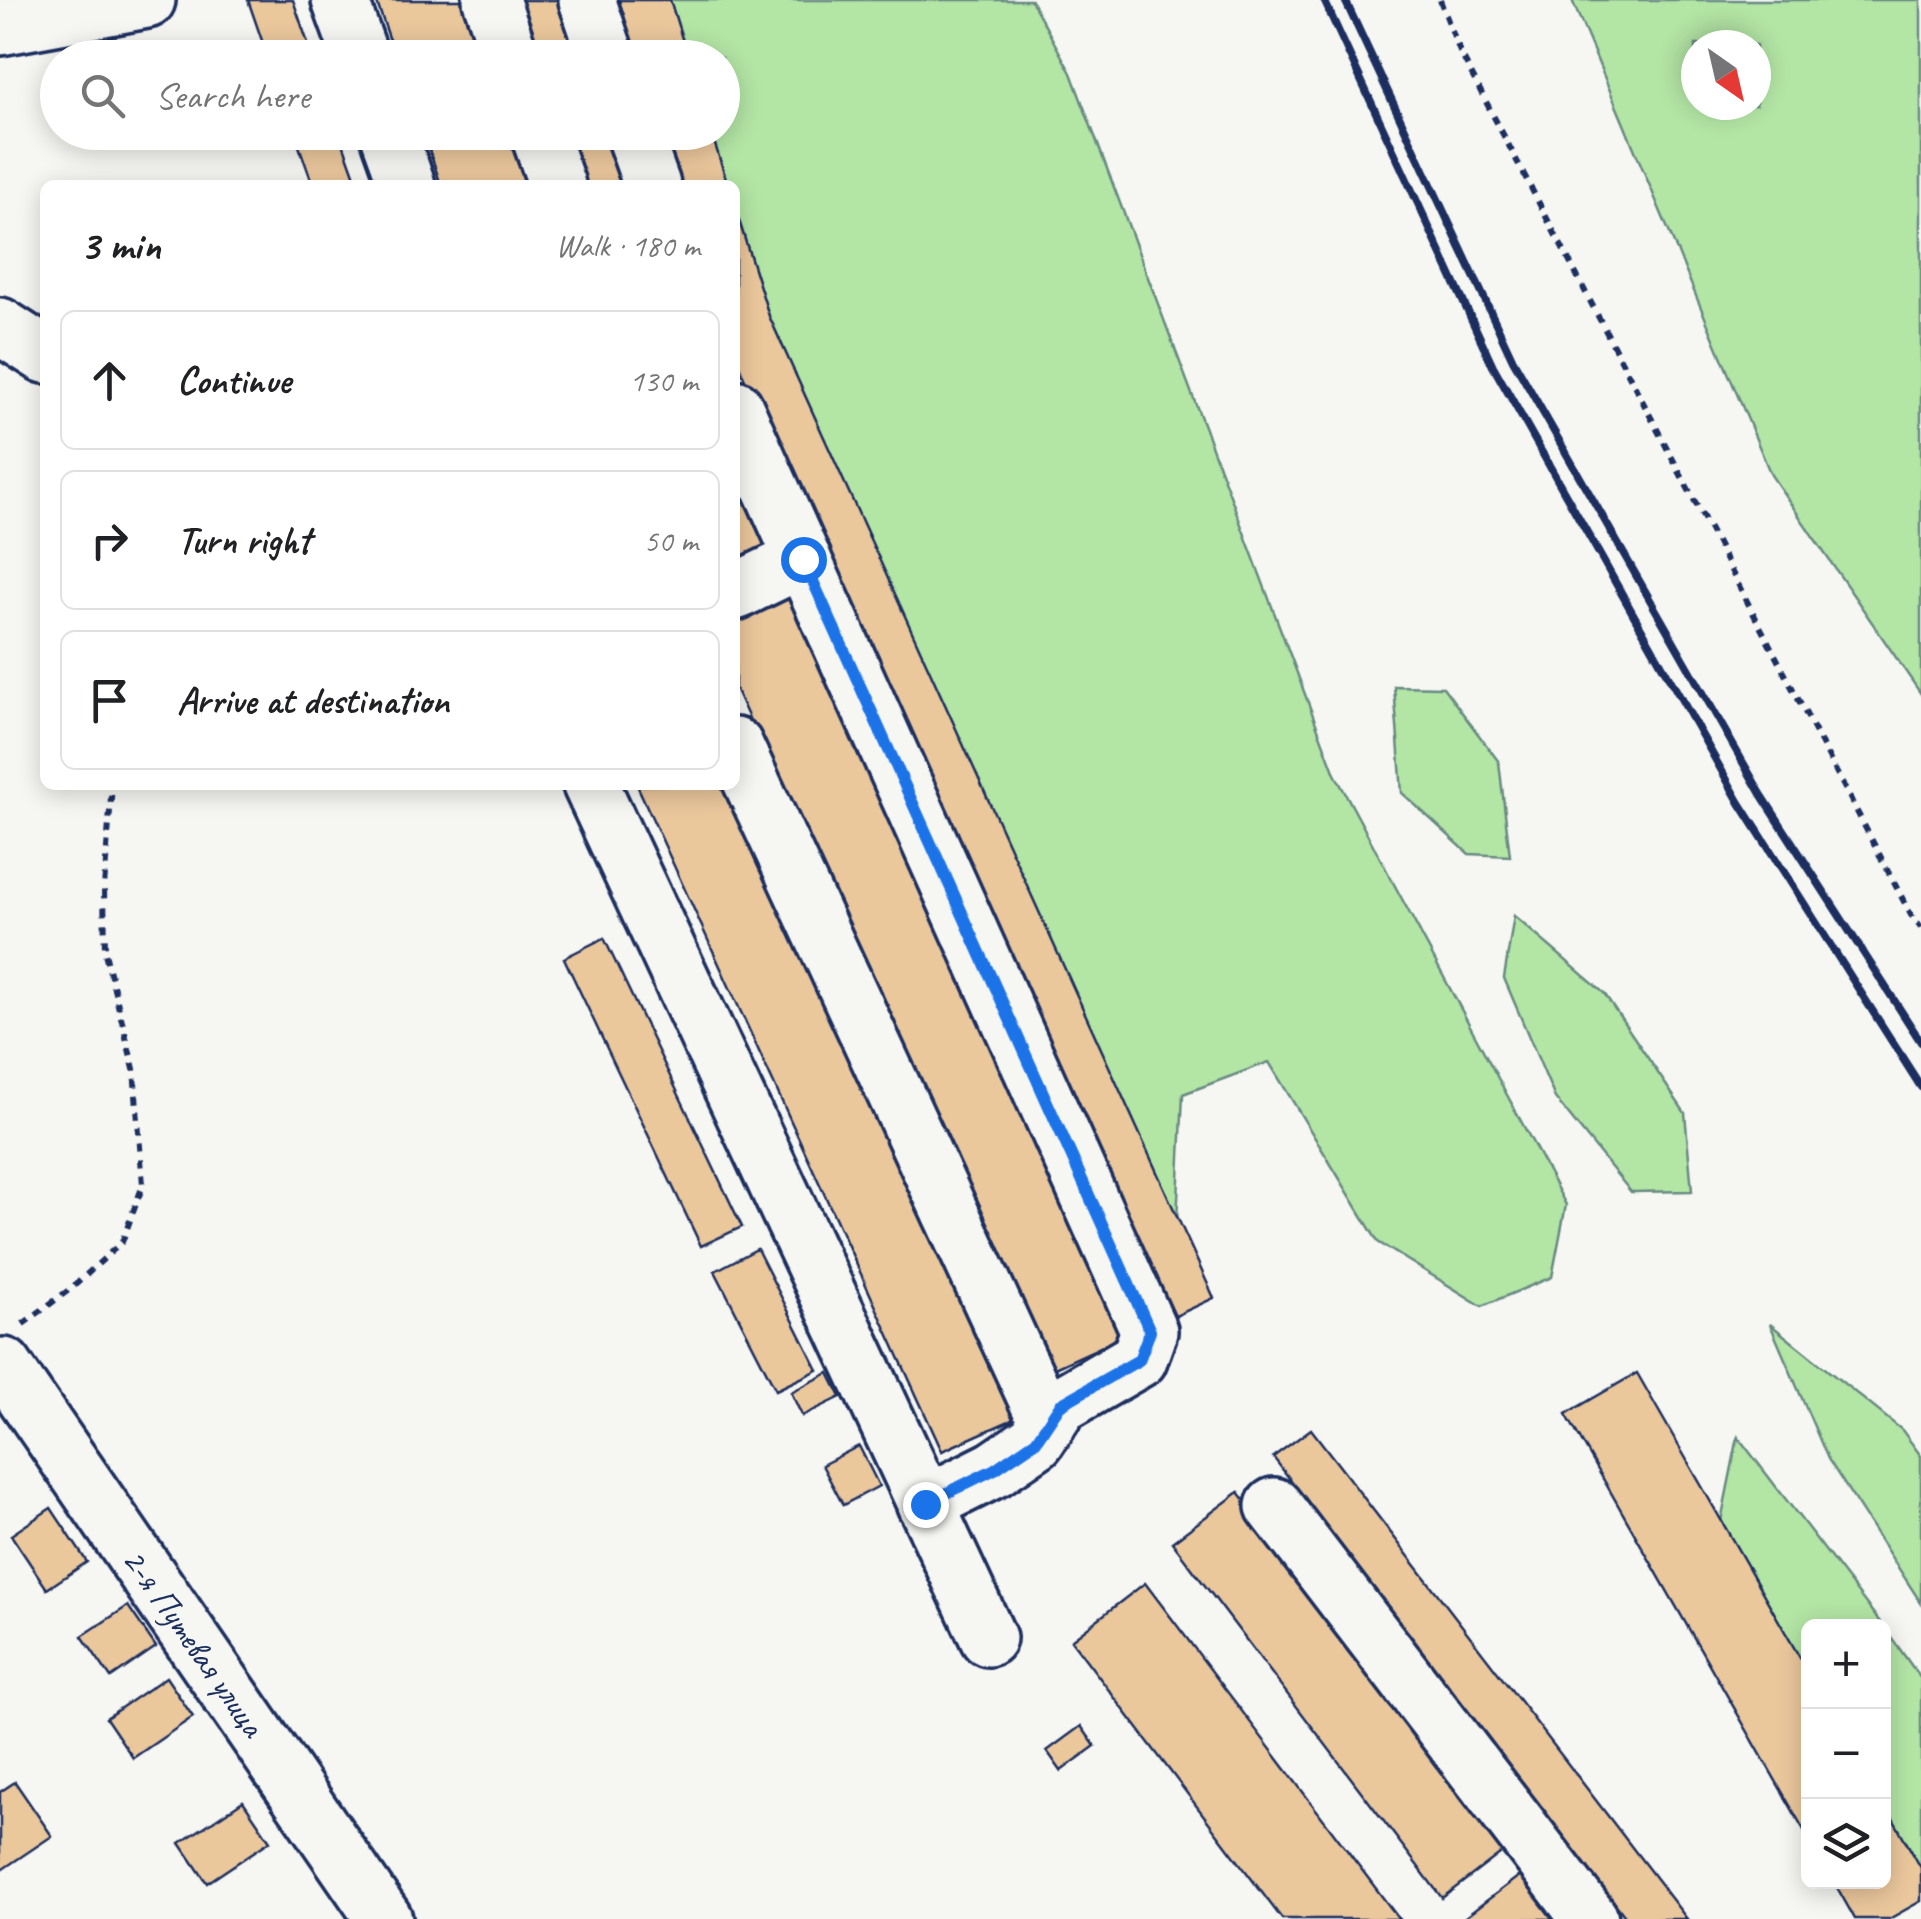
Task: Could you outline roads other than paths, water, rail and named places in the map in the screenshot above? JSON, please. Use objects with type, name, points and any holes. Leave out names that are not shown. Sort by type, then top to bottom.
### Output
[{"type":"street","points":[[0,28],[146,0]]},
{"type":"street","points":[[340,0],[354,40]]},
{"type":"street","points":[[491,0],[505,40]]},
{"type":"street","points":[[586,0],[600,40]]},
{"type":"street","points":[[395,150],[406,180]]},
{"type":"street","points":[[544,150],[555,180]]},
{"type":"street","points":[[639,150],[650,180]]},
{"type":"street","points":[[0,326],[40,352]]},
{"type":"street","points":[[740,419],[1150,1331],[1139,1360],[1060,1405],[1036,1441],[995,1469],[925,1504]]},
{"type":"street","points":[[740,590],[803,559]]},
{"type":"street","points":[[740,757],[1048,1424]]},
{"type":"street","points":[[593,790],[988,1638]]},
{"type":"street","name":"2-я Путевая улица","points":[[4,1366],[384,1919]]},
{"type":"street","points":[[1274,1506],[1590,1919]]},
{"type":"railway","points":[[1324,0],[1493,366],[1740,803],[1921,1087]]},
{"type":"railway","points":[[1345,0],[1513,360],[1761,794],[1921,1042]]}]
